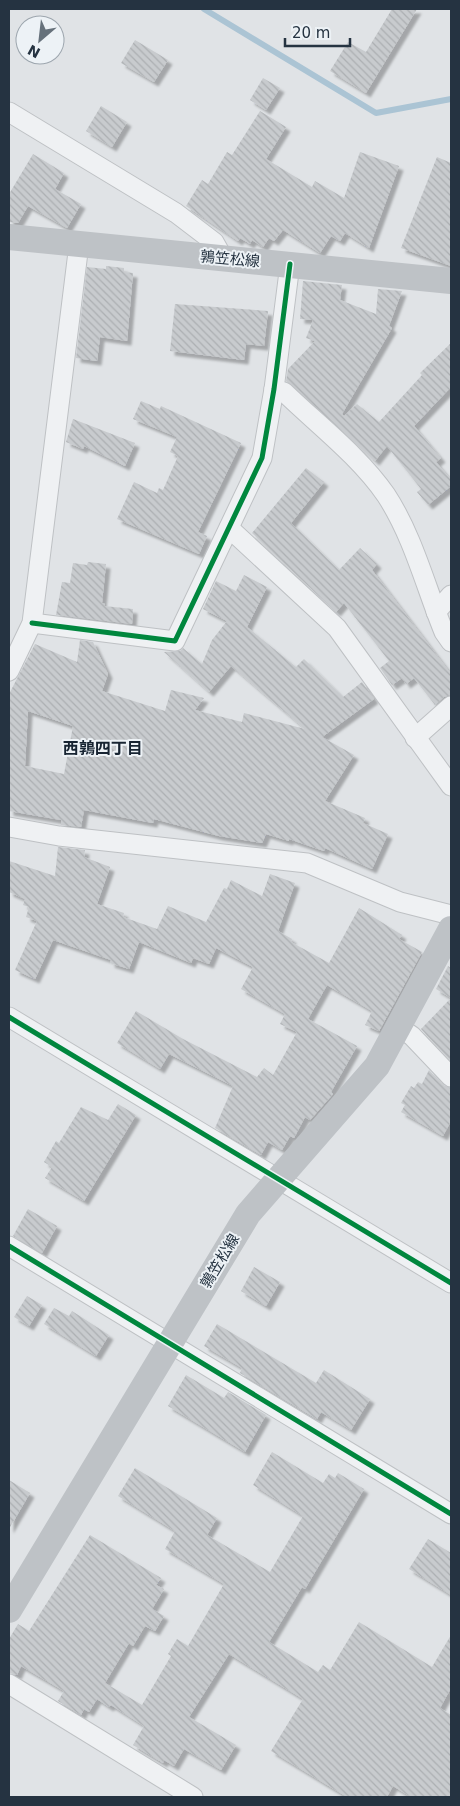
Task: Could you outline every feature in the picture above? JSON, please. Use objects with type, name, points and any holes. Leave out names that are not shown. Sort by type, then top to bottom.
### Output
[{"type":"main road","name":"鶉笠松線","points":[[9,237],[451,281]]},
{"type":"main road","name":"鶉笠松線","points":[[9,1610],[248,1214],[377,1066],[451,929]]},
{"type":"street","points":[[9,112],[176,213],[214,242],[223,258]]},
{"type":"street","points":[[9,671],[32,623],[79,244]]},
{"type":"street","points":[[32,623],[175,641],[262,458],[274,388],[290,264]]},
{"type":"street","points":[[274,388],[284,392],[363,468],[386,496],[406,535],[444,632],[451,642]]},
{"type":"street","points":[[229,528],[337,628],[451,786]]},
{"type":"street","points":[[436,612],[451,595]]},
{"type":"street","points":[[415,738],[451,706]]},
{"type":"street","points":[[9,827],[60,836],[307,863],[400,902],[451,915]]},
{"type":"street","points":[[9,1017],[451,1284]]},
{"type":"street","points":[[399,1027],[412,1036],[451,1078]]},
{"type":"street","points":[[9,1246],[451,1514]]},
{"type":"street","points":[[9,1684],[193,1797]]},
{"type":"building","points":[[392,9],[417,9],[366,93],[330,71],[348,42],[366,52]]},
{"type":"building","points":[[135,40],[168,60],[154,82],[121,63]]},
{"type":"building","points":[[263,78],[280,88],[266,110],[250,100]]},
{"type":"building","points":[[101,106],[127,122],[112,147],[86,131]]},
{"type":"building","points":[[260,111],[286,127],[266,159],[312,187],[315,181],[344,198],[360,152],[399,166],[369,248],[345,233],[340,241],[331,236],[320,253],[283,230],[274,241],[269,238],[263,247],[252,240],[250,244],[240,238],[238,241],[186,206],[202,180],[208,184],[227,152],[232,155]]},
{"type":"building","points":[[33,154],[64,173],[55,189],[81,204],[67,228],[28,206],[18,223],[9,222],[9,194]]},
{"type":"building","points":[[437,157],[451,163],[451,266],[401,248]]},
{"type":"building","points":[[106,266],[124,268],[124,272],[133,273],[127,341],[100,337],[97,361],[76,358],[87,267],[106,269]]},
{"type":"building","points":[[303,281],[342,285],[340,300],[376,314],[378,289],[402,291],[389,326],[392,328],[342,414],[344,416],[357,404],[379,422],[422,375],[420,373],[451,343],[451,387],[414,426],[441,458],[436,462],[451,480],[451,486],[428,505],[417,492],[421,489],[387,446],[375,461],[286,381],[288,369],[315,341],[306,338],[313,320],[300,319]]},
{"type":"building","points":[[175,304],[268,311],[264,346],[246,344],[244,360],[170,351]]},
{"type":"building","points":[[141,401],[160,409],[161,406],[241,443],[198,532],[207,536],[199,554],[117,519],[134,482],[157,493],[159,488],[163,490],[178,456],[170,452],[177,437],[133,419]]},
{"type":"building","points":[[73,419],[135,443],[125,466],[84,446],[83,449],[66,442]]},
{"type":"building","points":[[306,468],[324,482],[291,523],[339,570],[360,548],[377,564],[372,570],[451,674],[451,695],[444,697],[435,705],[414,678],[406,684],[402,678],[392,685],[380,668],[389,661],[344,603],[336,612],[252,533]]},
{"type":"building","points":[[88,562],[106,564],[102,603],[105,604],[104,606],[133,609],[132,624],[56,615],[62,582],[70,583],[73,563],[87,565]]},
{"type":"building","points":[[244,575],[267,587],[247,627],[296,667],[304,659],[343,697],[362,682],[374,699],[322,737],[354,755],[325,801],[365,818],[363,823],[388,834],[372,869],[325,848],[324,851],[289,839],[289,841],[266,834],[262,843],[219,836],[154,819],[153,823],[84,810],[81,827],[61,825],[61,820],[9,811],[9,694],[35,644],[77,662],[80,640],[93,642],[108,674],[102,691],[165,711],[171,690],[204,698],[195,710],[242,722],[244,713],[305,729],[231,666],[209,692],[164,652],[180,651],[183,648],[202,664],[212,640],[227,621],[203,609],[216,581],[236,591]],"holes":[[[28,711],[73,726],[64,774],[25,766]]]},
{"type":"building","points":[[58,847],[85,850],[84,857],[110,867],[97,904],[124,913],[123,917],[157,929],[168,906],[206,922],[224,888],[227,889],[231,880],[262,896],[270,874],[295,883],[278,931],[292,939],[291,942],[329,963],[359,908],[402,935],[399,939],[422,952],[379,1031],[365,1025],[372,1011],[327,985],[308,1019],[357,1046],[331,1092],[333,1094],[310,1120],[305,1117],[294,1138],[290,1136],[282,1150],[268,1142],[261,1155],[215,1128],[233,1086],[169,1054],[160,1069],[117,1043],[136,1011],[183,1039],[257,1077],[264,1068],[273,1075],[297,1032],[280,1024],[285,1014],[241,989],[253,967],[216,948],[209,964],[193,958],[191,963],[139,942],[129,969],[110,963],[111,960],[53,940],[35,979],[15,970],[37,921],[26,917],[29,907],[23,905],[25,899],[9,892],[9,861],[55,876]]},
{"type":"building","points":[[448,966],[451,968],[451,998],[436,989]]},
{"type":"building","points":[[451,998],[451,1061],[421,1029]]},
{"type":"building","points":[[429,1070],[443,1085],[451,1088],[451,1121],[443,1136],[401,1112],[405,1105],[401,1103],[411,1086],[414,1088],[418,1082],[422,1084]]},
{"type":"building","points":[[118,1104],[136,1115],[84,1201],[45,1178],[52,1167],[44,1162],[56,1141],[59,1143],[81,1107],[108,1120]]},
{"type":"building","points":[[28,1209],[57,1226],[42,1253],[13,1236]]},
{"type":"building","points":[[254,1267],[280,1282],[266,1306],[241,1291]]},
{"type":"building","points":[[27,1296],[42,1305],[29,1326],[14,1317]]},
{"type":"building","points":[[54,1308],[69,1316],[72,1311],[109,1335],[96,1356],[44,1324]]},
{"type":"building","points":[[217,1324],[316,1383],[324,1370],[370,1399],[351,1430],[321,1412],[317,1419],[240,1373],[242,1368],[204,1346]]},
{"type":"building","points":[[186,1375],[224,1398],[228,1392],[266,1415],[245,1452],[168,1406]]},
{"type":"building","points":[[272,1452],[323,1483],[329,1474],[335,1478],[338,1473],[364,1489],[305,1589],[302,1587],[269,1642],[318,1672],[323,1665],[330,1670],[359,1622],[432,1667],[451,1635],[451,1688],[440,1708],[451,1715],[451,1797],[411,1797],[393,1786],[387,1797],[347,1797],[271,1751],[303,1699],[229,1654],[189,1717],[236,1745],[221,1770],[184,1749],[174,1766],[164,1760],[163,1763],[133,1745],[144,1726],[111,1705],[109,1707],[97,1699],[89,1712],[84,1709],[81,1715],[58,1701],[64,1691],[21,1666],[17,1675],[9,1673],[9,1639],[18,1624],[29,1631],[90,1535],[161,1578],[156,1585],[164,1589],[152,1609],[164,1616],[155,1631],[145,1626],[133,1646],[129,1643],[105,1683],[142,1705],[171,1656],[168,1654],[177,1639],[188,1646],[224,1584],[165,1549],[175,1531],[118,1496],[135,1468],[217,1518],[207,1535],[270,1572],[303,1516],[253,1485]]},
{"type":"building","points":[[9,1480],[30,1493],[9,1529]]},
{"type":"building","points":[[428,1539],[451,1553],[451,1595],[409,1569]]},
{"type":"waterway","points":[[204,9],[376,113],[451,99]]},
{"type":"cycle path","points":[[32,623],[175,641],[262,458],[274,389],[290,264]]},
{"type":"cycle path","points":[[9,1017],[451,1283]]},
{"type":"cycle path","points":[[9,1246],[451,1514]]},
{"type":"district","name":"西鶉四丁目","points":[[103,748]]}]
